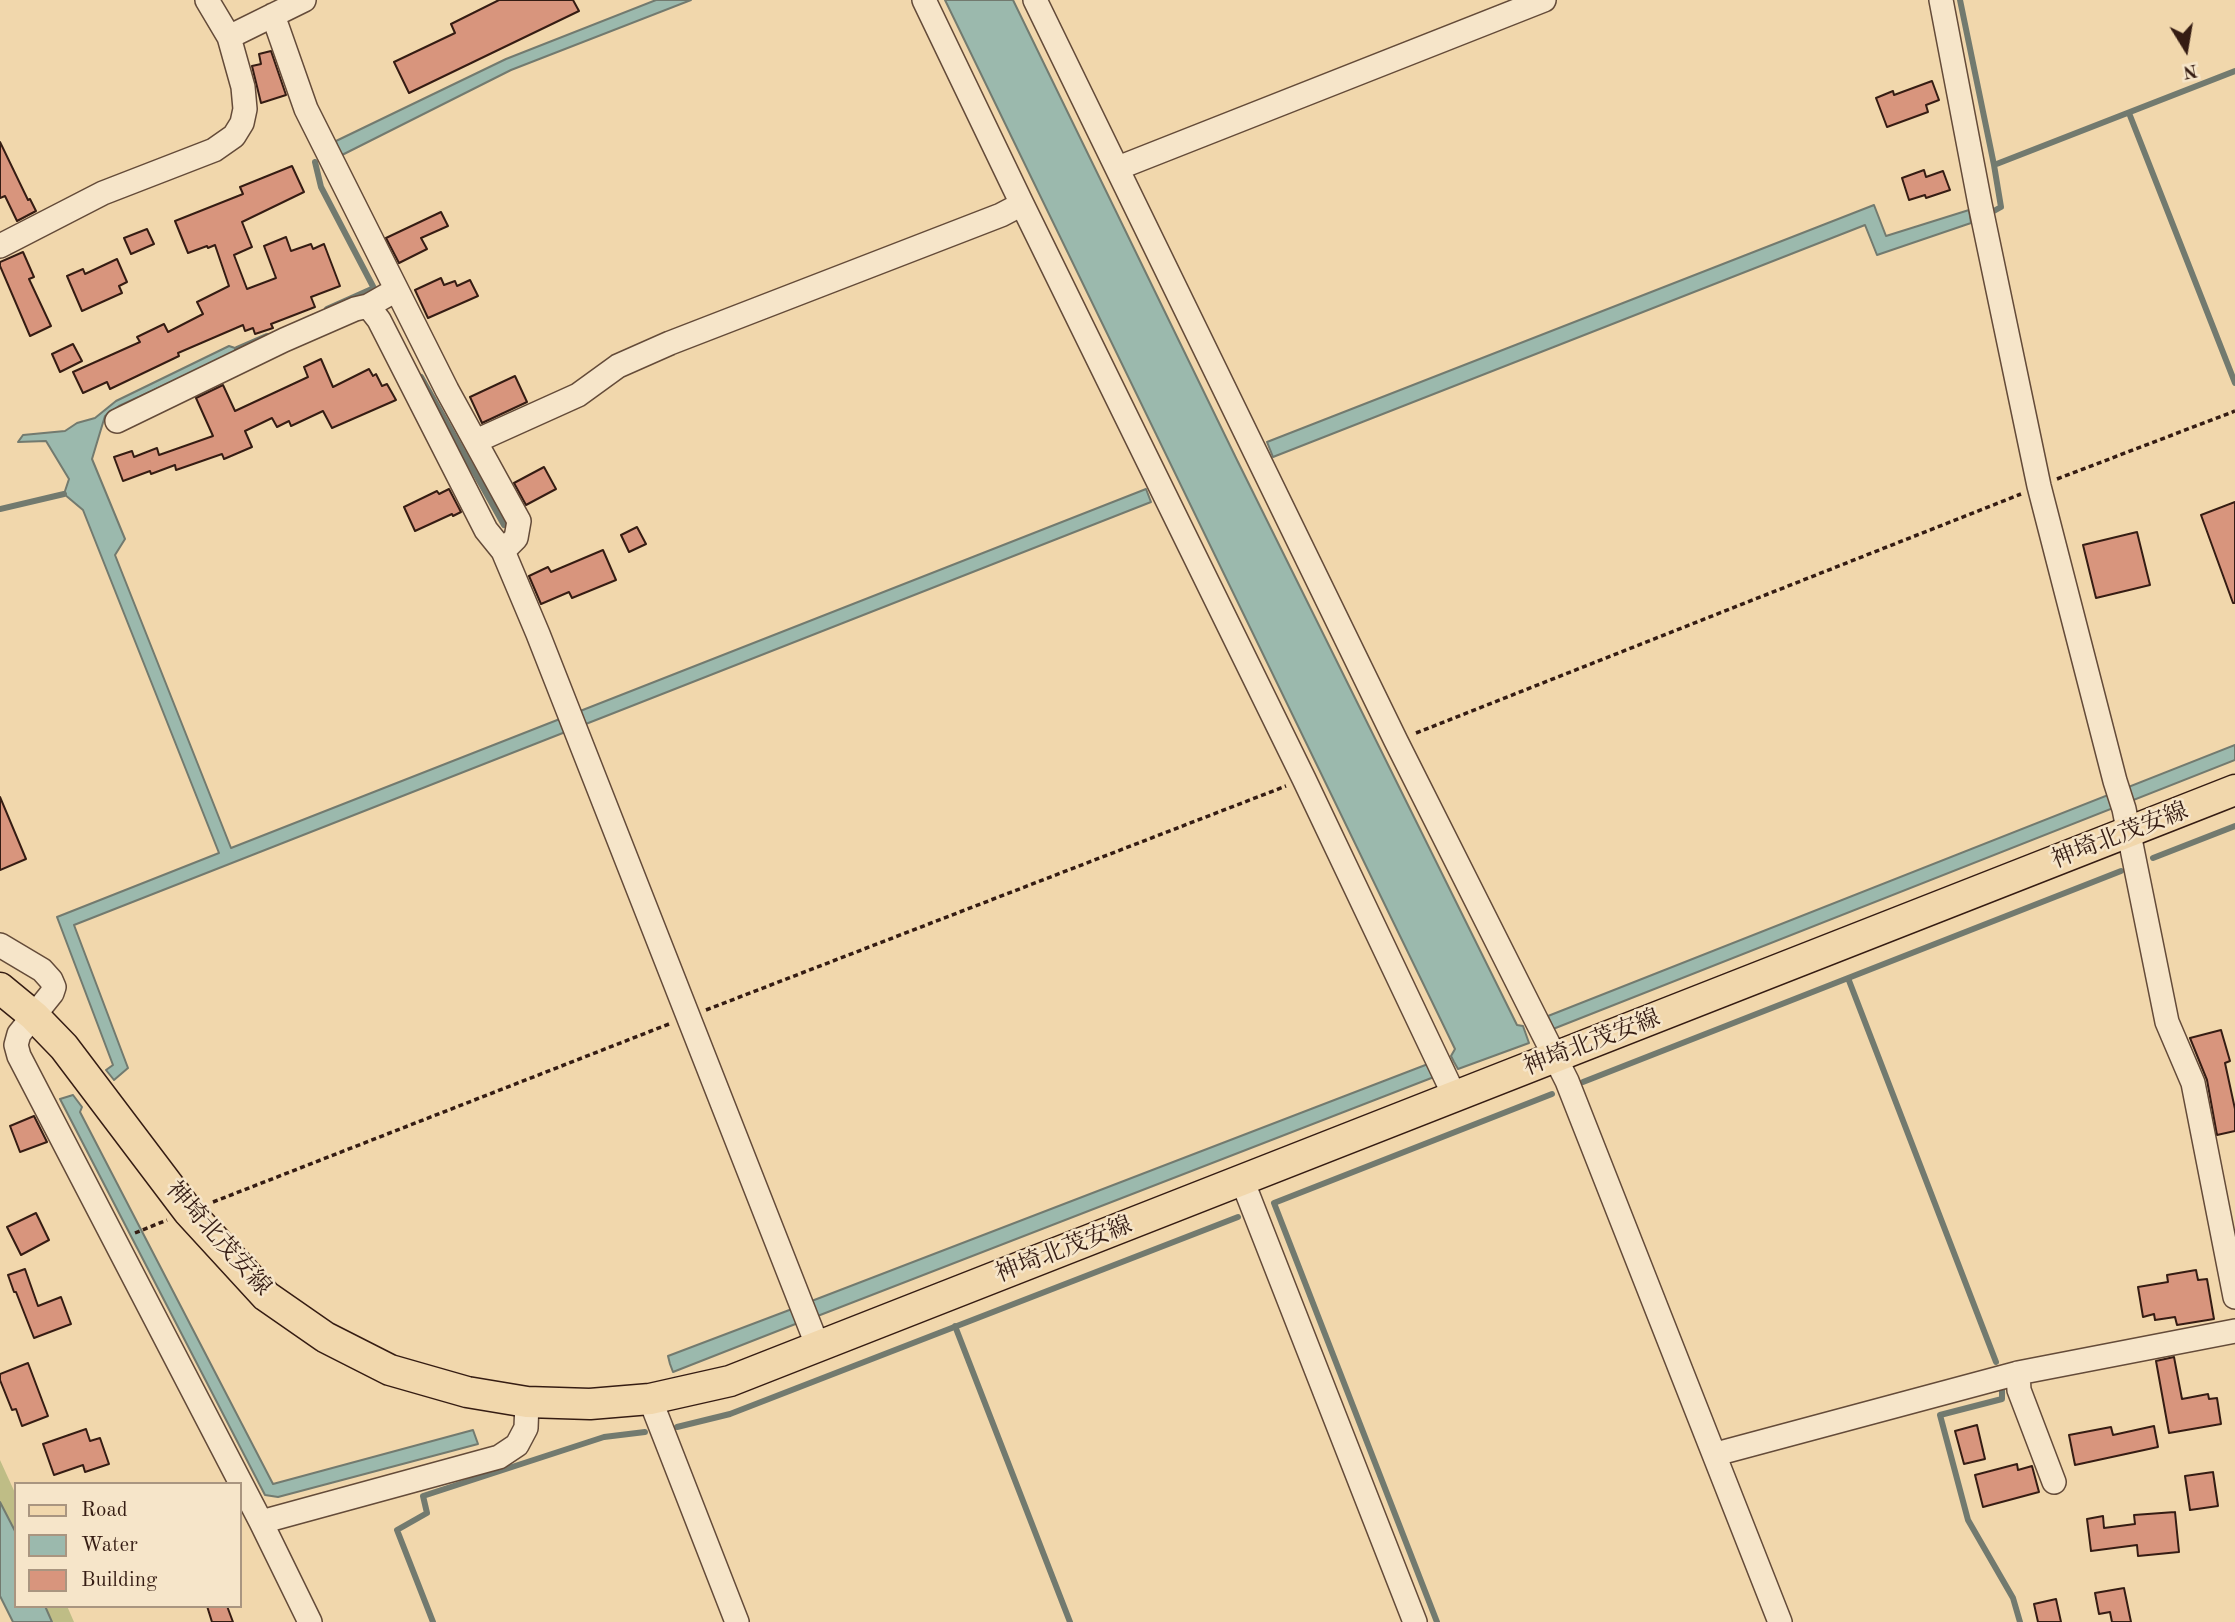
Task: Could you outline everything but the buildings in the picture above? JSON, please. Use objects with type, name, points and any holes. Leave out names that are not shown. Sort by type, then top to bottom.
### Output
[{"type":"main road","name":"神埼北茂安線","points":[[0,988],[34,1016],[64,1047],[99,1090],[188,1212],[265,1296],[325,1337],[390,1370],[467,1392],[527,1402],[590,1404],[650,1399],[730,1381],[809,1325],[1242,1180],[1451,1086],[1544,1038],[2127,820],[2235,790]]},
{"type":"street","points":[[0,246],[103,193],[214,150],[234,136],[242,123],[245,110],[243,87],[229,37],[207,0]]},
{"type":"street","points":[[229,37],[304,0]]},
{"type":"street","points":[[924,0],[1451,1086]]},
{"type":"street","points":[[1035,0],[1396,741],[1567,1081],[1780,1622]]},
{"type":"street","points":[[1118,168],[1544,0]]},
{"type":"street","points":[[1941,0],[1982,216],[2039,486],[2127,820],[2167,1022],[2193,1083],[2235,1297]]},
{"type":"street","points":[[273,15],[306,109],[381,298],[447,390],[519,521],[516,538],[503,551]]},
{"type":"street","points":[[476,441],[578,395],[618,366],[670,342],[1001,215],[1022,204]]},
{"type":"street","points":[[117,421],[284,340],[381,298]]},
{"type":"street","points":[[381,298],[379,320],[486,530],[503,551],[809,1325]]},
{"type":"street","points":[[0,945],[42,970],[51,980],[54,987],[52,993],[19,1034],[16,1045],[19,1056],[240,1482]]},
{"type":"street","points":[[1242,1180],[1415,1622]]},
{"type":"street","points":[[1716,1454],[2018,1373],[2235,1331]]},
{"type":"street","points":[[2018,1373],[2019,1391],[2054,1482]]},
{"type":"street","points":[[650,1399],[737,1622]]},
{"type":"street","points":[[261,1522],[499,1457],[517,1445],[526,1428],[527,1402]]},
{"type":"street","points":[[242,1485],[310,1622]]},
{"type":"path","points":[[1396,741],[2235,411]]},
{"type":"path","points":[[128,1236],[1304,779]]},
{"type":"shaded area","points":[[0,1460],[14,1491],[14,1529],[0,1502]]},
{"type":"shaded area","points":[[46,1608],[68,1608],[74,1622],[52,1622]]},
{"type":"water","points":[[656,0],[691,0],[511,70],[342,155],[337,148],[336,141],[506,59]]},
{"type":"water","points":[[945,0],[1013,0],[1237,460],[1517,1025],[1523,1026],[1529,1043],[1458,1069],[1454,1062],[1451,1056],[1455,1049]]},
{"type":"water","points":[[1874,205],[1886,236],[1969,210],[1971,223],[1877,255],[1865,225],[1273,457],[1267,442]]},
{"type":"water","points":[[229,346],[241,350],[119,406],[105,416],[92,459],[125,539],[115,555],[231,848],[1146,489],[1151,502],[74,925],[128,1068],[114,1080],[106,1070],[113,1065],[57,917],[219,853],[83,510],[64,494],[69,479],[46,441],[18,442],[23,435],[65,431],[77,423],[95,418],[116,401]]},
{"type":"water","points":[[2235,745],[2235,760],[1553,1029],[1548,1016]]},
{"type":"water","points":[[1428,1064],[1434,1077],[815,1317],[809,1302]]},
{"type":"water","points":[[73,1095],[82,1107],[80,1112],[273,1484],[473,1430],[478,1444],[278,1497],[265,1495],[60,1099]]},
{"type":"water","points":[[792,1309],[798,1323],[673,1372],[668,1356]]},
{"type":"water","points":[[0,1502],[14,1529],[14,1608],[46,1608],[52,1622],[13,1622],[0,1596]]},
{"type":"waterway","points":[[1960,0],[1994,165]]},
{"type":"waterway","points":[[1992,212],[2001,207],[1994,165],[2235,71]]},
{"type":"waterway","points":[[2129,113],[2235,383]]},
{"type":"waterway","points":[[315,162],[321,187],[378,296]]},
{"type":"waterway","points":[[327,309],[374,288]]},
{"type":"waterway","points":[[237,349],[267,336]]},
{"type":"waterway","points":[[421,377],[504,525]]},
{"type":"waterway","points":[[0,509],[64,494]]},
{"type":"waterway","points":[[2153,858],[2235,826]]},
{"type":"waterway","points":[[1583,1082],[2121,871]]},
{"type":"waterway","points":[[1848,978],[1996,1362]]},
{"type":"waterway","points":[[1437,1622],[1274,1203],[1552,1094]]},
{"type":"waterway","points":[[677,1427],[730,1414],[1238,1217]]},
{"type":"waterway","points":[[955,1326],[1070,1622]]},
{"type":"waterway","points":[[2002,1388],[2002,1399],[1940,1415],[1968,1520],[2013,1598],[2020,1622]]},
{"type":"waterway","points":[[433,1622],[397,1530],[427,1513],[423,1496],[604,1437],[645,1432]]}]
